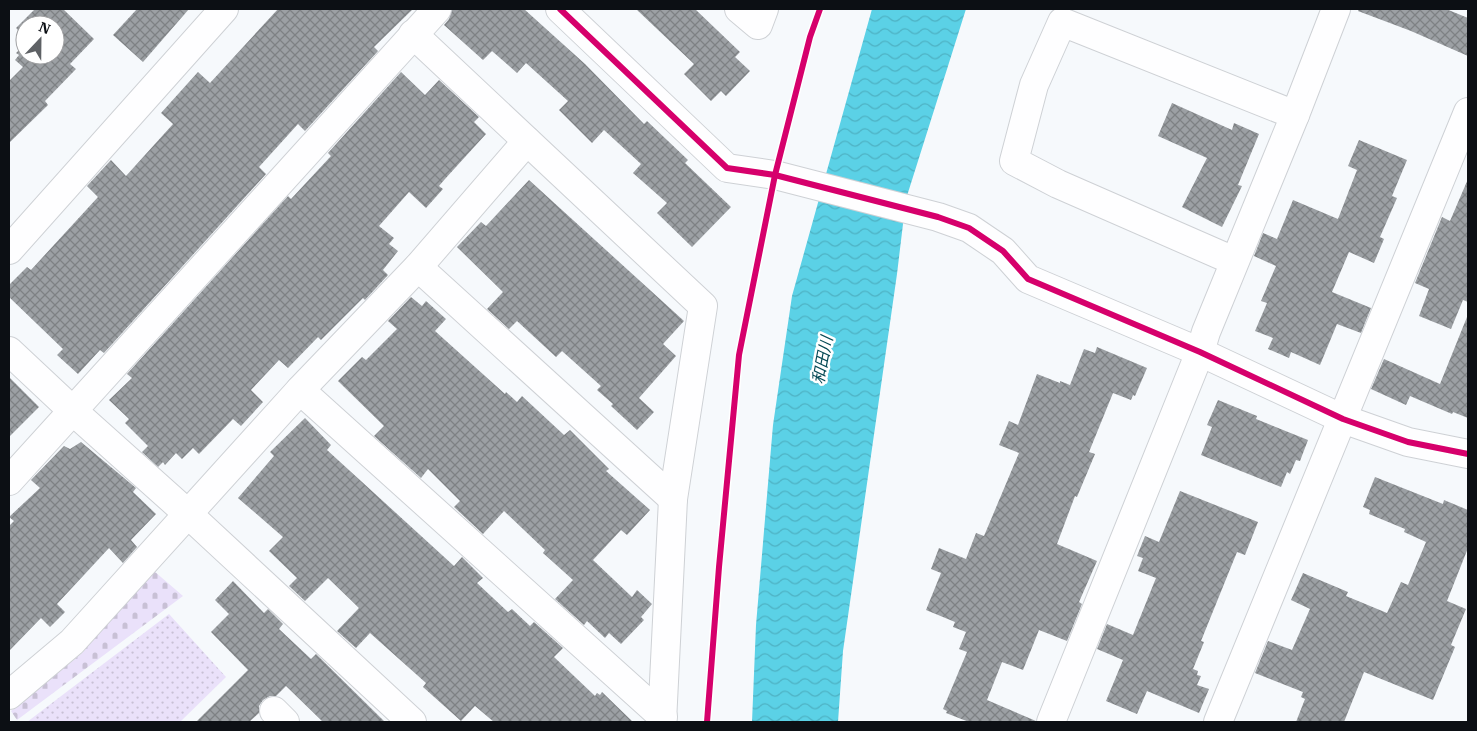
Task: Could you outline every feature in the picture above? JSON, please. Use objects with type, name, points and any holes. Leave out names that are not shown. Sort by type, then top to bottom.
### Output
[{"type":"street","points":[[9,481],[437,9]]},
{"type":"street","points":[[560,9],[727,168],[776,175],[938,216],[969,228],[1003,251],[1028,279],[1200,352],[1343,419],[1408,442],[1468,454]]},
{"type":"street","points":[[739,9],[758,25],[764,9]]},
{"type":"street","points":[[1051,722],[1336,9]]},
{"type":"street","points":[[9,250],[210,14]]},
{"type":"street","points":[[1234,261],[1058,184],[1014,161],[1034,85],[1062,22],[1295,115]]},
{"type":"street","points":[[413,34],[703,306],[673,499],[662,719]]},
{"type":"street","points":[[1218,722],[1468,112]]},
{"type":"street","points":[[9,695],[72,642],[300,390],[418,267],[527,141]]},
{"type":"street","points":[[418,267],[673,499]]},
{"type":"street","points":[[9,351],[412,722]]},
{"type":"street","points":[[300,390],[662,719]]},
{"type":"green space","points":[[154,571],[183,596],[17,720],[11,711],[81,654]]},
{"type":"green space","points":[[169,614],[226,677],[180,722],[27,722]]},
{"type":"water","name":"和田川","points":[[872,9],[966,9],[906,199],[843,651],[838,722],[752,722],[756,625],[773,425],[792,296]]},
{"type":"building","points":[[35,9],[63,9],[94,39],[70,64],[76,69],[45,101],[48,105],[9,143],[9,81],[23,67],[21,65],[65,65],[65,15],[29,15]]},
{"type":"building","points":[[137,9],[189,9],[143,62],[113,35]]},
{"type":"building","points":[[278,9],[413,9],[374,47],[378,51],[305,131],[298,124],[259,167],[266,174],[104,353],[100,350],[78,374],[57,355],[63,349],[9,297],[9,285],[27,267],[31,270],[98,197],[87,186],[111,160],[126,176],[173,124],[161,113],[198,72],[210,83]]},
{"type":"building","points":[[452,9],[524,9],[585,64],[644,124],[647,121],[688,160],[685,163],[731,207],[692,247],[657,213],[667,203],[633,173],[641,164],[604,130],[592,143],[559,110],[568,101],[526,63],[517,73],[492,51],[483,60],[444,25],[449,19]]},
{"type":"building","points":[[636,9],[695,9],[740,52],[735,57],[750,71],[726,96],[721,91],[711,101],[684,74],[694,64]]},
{"type":"building","points":[[1359,9],[1446,9],[1468,18],[1468,56],[1411,31],[1358,11]]},
{"type":"building","points":[[401,72],[425,95],[439,80],[479,117],[474,122],[486,134],[439,186],[443,189],[426,208],[409,192],[379,226],[394,238],[389,244],[398,251],[383,270],[388,275],[365,300],[363,298],[321,340],[318,337],[288,368],[279,360],[251,390],[263,402],[241,426],[233,419],[199,454],[193,448],[182,459],[176,453],[165,465],[163,462],[158,467],[142,452],[148,446],[125,423],[129,419],[109,400],[132,378],[127,374],[288,196],[291,199],[331,156],[328,153]]},
{"type":"building","points":[[1172,103],[1232,130],[1234,123],[1259,134],[1238,185],[1242,186],[1222,227],[1182,207],[1207,158],[1158,136]]},
{"type":"building","points":[[1359,140],[1407,160],[1392,196],[1397,198],[1380,237],[1384,239],[1374,263],[1349,252],[1332,292],[1371,308],[1361,333],[1337,324],[1320,365],[1291,352],[1289,358],[1268,349],[1273,338],[1255,331],[1267,303],[1261,301],[1276,266],[1254,256],[1263,233],[1277,239],[1293,200],[1338,219],[1357,170],[1348,166]]},
{"type":"building","points":[[1468,179],[1468,302],[1463,300],[1451,329],[1419,316],[1429,289],[1415,283],[1442,217],[1450,221]]},
{"type":"building","points":[[529,180],[684,321],[663,344],[676,356],[639,398],[654,412],[637,430],[597,390],[601,386],[562,351],[556,357],[517,321],[509,329],[487,309],[503,292],[457,247],[481,222],[486,226]]},
{"type":"building","points":[[411,297],[422,306],[426,301],[446,319],[435,331],[505,394],[506,392],[517,402],[522,396],[564,435],[570,430],[609,469],[606,471],[650,510],[627,535],[621,530],[593,560],[632,597],[637,590],[652,604],[641,617],[644,620],[621,644],[609,633],[605,638],[587,621],[584,625],[555,599],[573,580],[543,553],[545,550],[504,511],[483,534],[454,507],[460,501],[428,469],[421,478],[374,436],[384,426],[338,381],[362,357],[366,360],[397,329],[388,321]]},
{"type":"building","points":[[1467,317],[1468,418],[1453,412],[1452,414],[1410,396],[1406,405],[1371,389],[1384,359],[1440,384]]},
{"type":"building","points":[[1097,347],[1147,368],[1135,396],[1133,395],[1131,400],[1113,393],[1089,452],[1095,454],[1077,497],[1075,496],[1057,544],[1097,561],[1079,602],[1082,604],[1067,641],[1039,630],[1023,670],[1002,662],[987,700],[1036,722],[969,722],[946,713],[947,711],[943,709],[967,652],[959,649],[966,632],[953,627],[955,622],[926,610],[941,573],[931,569],[939,548],[966,559],[976,533],[984,536],[1019,453],[999,445],[1009,421],[1018,425],[1037,374],[1070,385],[1084,349],[1095,353]]},
{"type":"building","points":[[9,377],[39,407],[9,437]]},
{"type":"building","points":[[1218,400],[1257,416],[1256,419],[1308,440],[1300,461],[1296,460],[1290,474],[1287,472],[1281,487],[1201,455],[1212,427],[1207,425]]},
{"type":"building","points":[[305,418],[331,445],[327,450],[454,566],[462,557],[483,578],[477,583],[508,612],[512,609],[530,626],[534,622],[563,648],[554,657],[595,696],[597,693],[600,695],[602,692],[633,722],[494,722],[475,706],[461,721],[423,687],[426,683],[370,633],[356,648],[337,631],[359,608],[328,578],[305,601],[289,586],[297,578],[269,551],[283,537],[238,498],[274,456],[270,452]]},
{"type":"building","points":[[81,442],[136,488],[133,492],[156,514],[131,540],[137,547],[123,563],[109,548],[57,604],[65,612],[50,627],[41,618],[9,651],[9,526],[14,521],[9,517],[40,488],[31,480],[64,446],[70,449]]},
{"type":"building","points":[[1375,477],[1443,504],[1444,500],[1468,510],[1468,548],[1447,601],[1466,609],[1451,645],[1455,647],[1433,700],[1364,672],[1344,722],[1296,722],[1305,699],[1301,697],[1303,692],[1255,673],[1268,641],[1292,650],[1310,609],[1291,600],[1303,573],[1348,592],[1346,596],[1387,613],[1401,582],[1408,585],[1426,542],[1404,532],[1405,529],[1369,514],[1370,510],[1363,507]]},
{"type":"building","points":[[1180,491],[1258,522],[1245,555],[1237,552],[1201,641],[1204,642],[1193,669],[1198,671],[1197,675],[1201,676],[1197,685],[1209,689],[1199,713],[1147,691],[1137,714],[1106,701],[1123,660],[1097,649],[1107,624],[1133,635],[1156,578],[1138,571],[1143,558],[1137,556],[1145,536],[1159,542]]},
{"type":"building","points":[[233,581],[264,613],[268,609],[283,624],[279,629],[311,659],[316,654],[385,722],[323,722],[286,686],[276,696],[270,696],[263,700],[259,706],[259,713],[249,722],[196,722],[248,670],[211,632],[229,614],[215,600]]},
{"type":"cycle path","points":[[560,9],[727,168],[775,175],[938,217],[969,228],[1003,251],[1028,279],[1200,352],[1343,419],[1408,442],[1468,454]]},
{"type":"cycle path","points":[[707,722],[719,567],[739,355],[775,175],[810,37],[820,9]]}]
